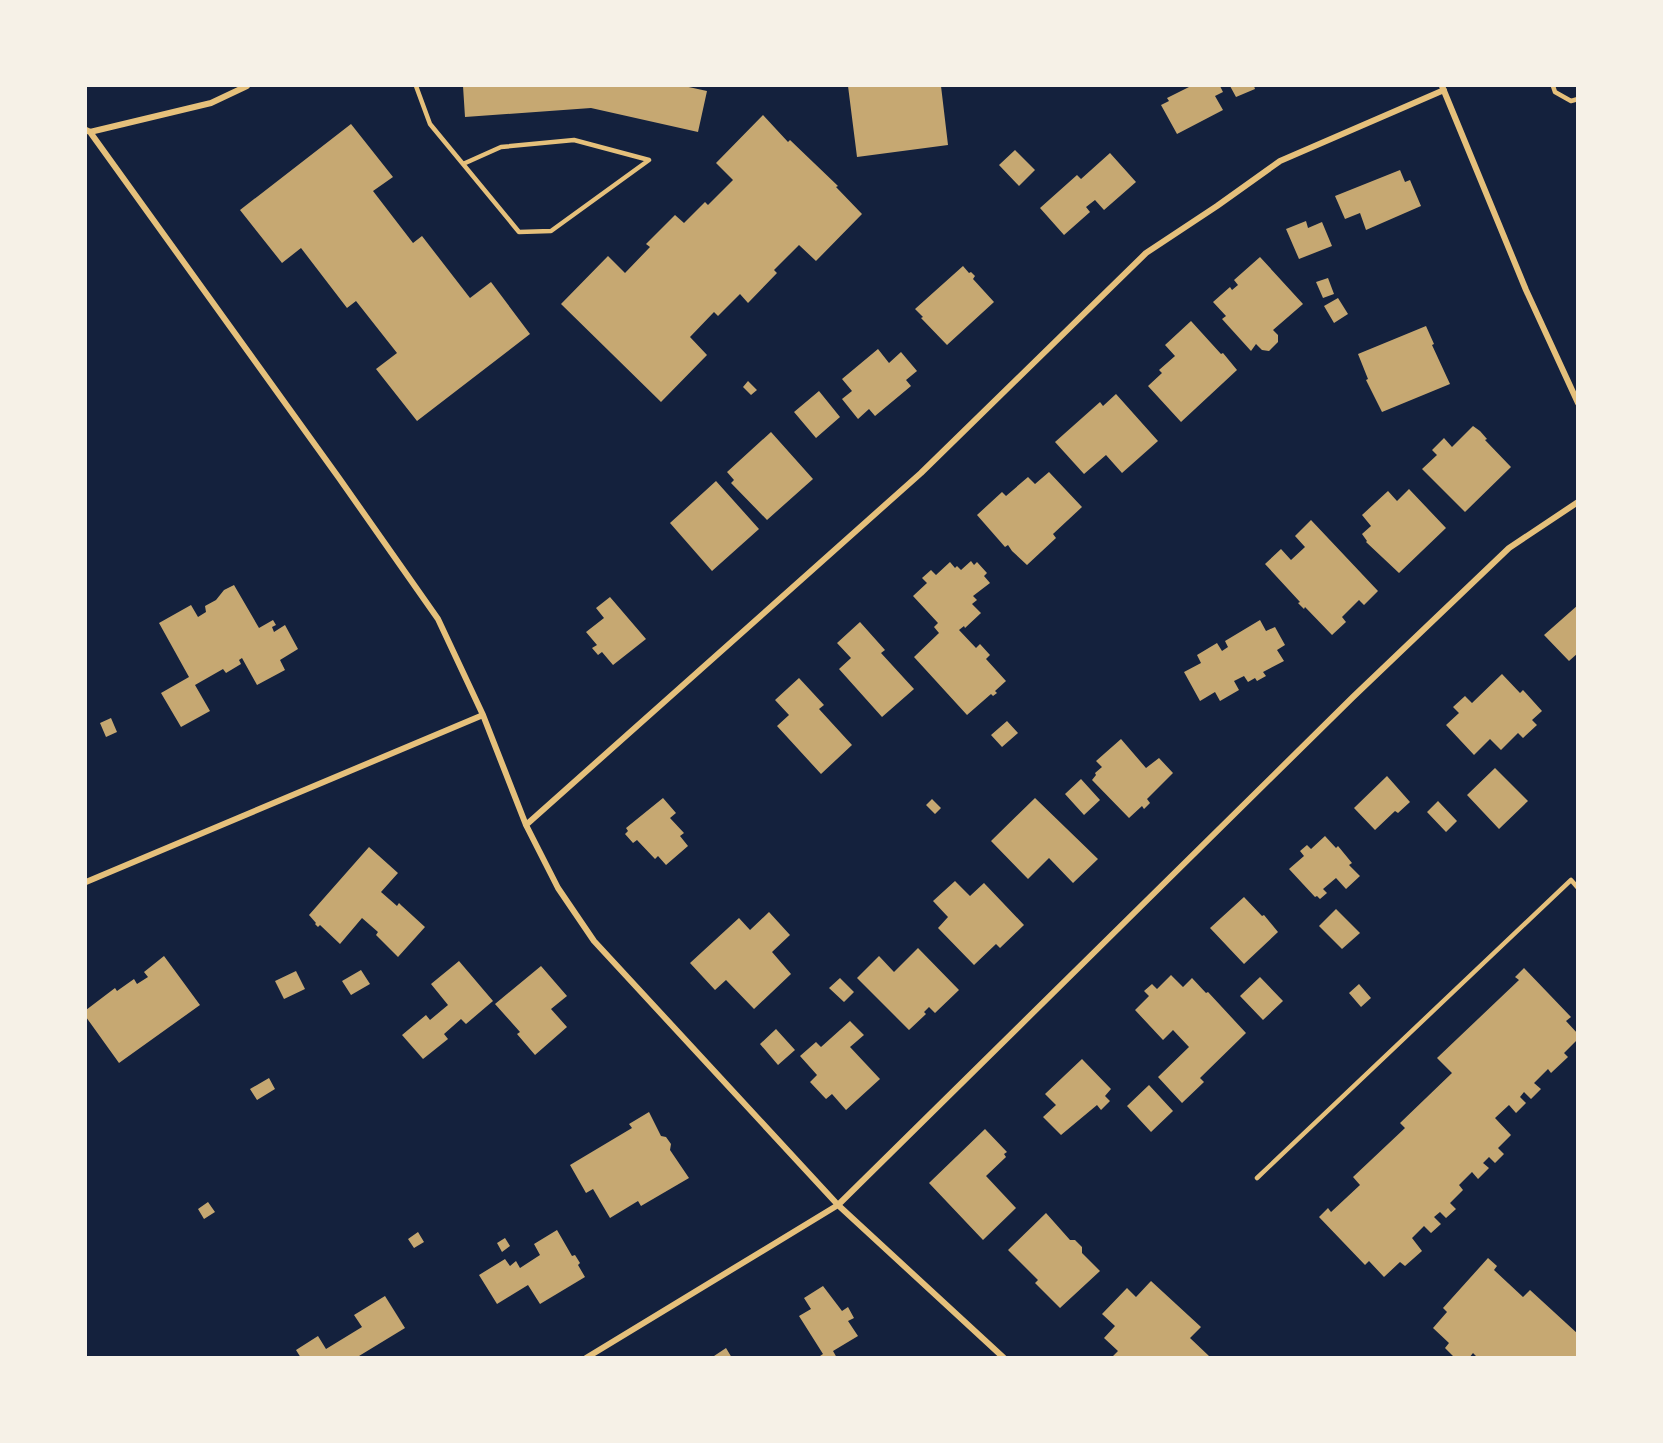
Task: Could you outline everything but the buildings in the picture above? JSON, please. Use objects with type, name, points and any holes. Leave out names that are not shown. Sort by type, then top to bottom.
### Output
[{"type":"street","points":[[247,86],[211,103],[88,131],[438,619],[483,715],[526,825],[558,888],[594,941],[838,1205],[1004,1358]]},
{"type":"street","points":[[526,825],[921,473],[1146,253],[1280,161],[1443,88],[1526,290],[1578,403]]},
{"type":"street","points":[[586,1358],[838,1205],[1353,697],[1492,564],[1509,548],[1578,502]]},
{"type":"street","points":[[86,882],[483,715]]},
{"type":"lane","points":[[416,86],[430,124],[519,232],[551,231],[649,160],[574,140],[501,147],[463,164]]},
{"type":"lane","points":[[1553,86],[1555,92],[1571,101],[1578,99]]},
{"type":"lane","points":[[1257,1178],[1571,880],[1578,888]]}]
